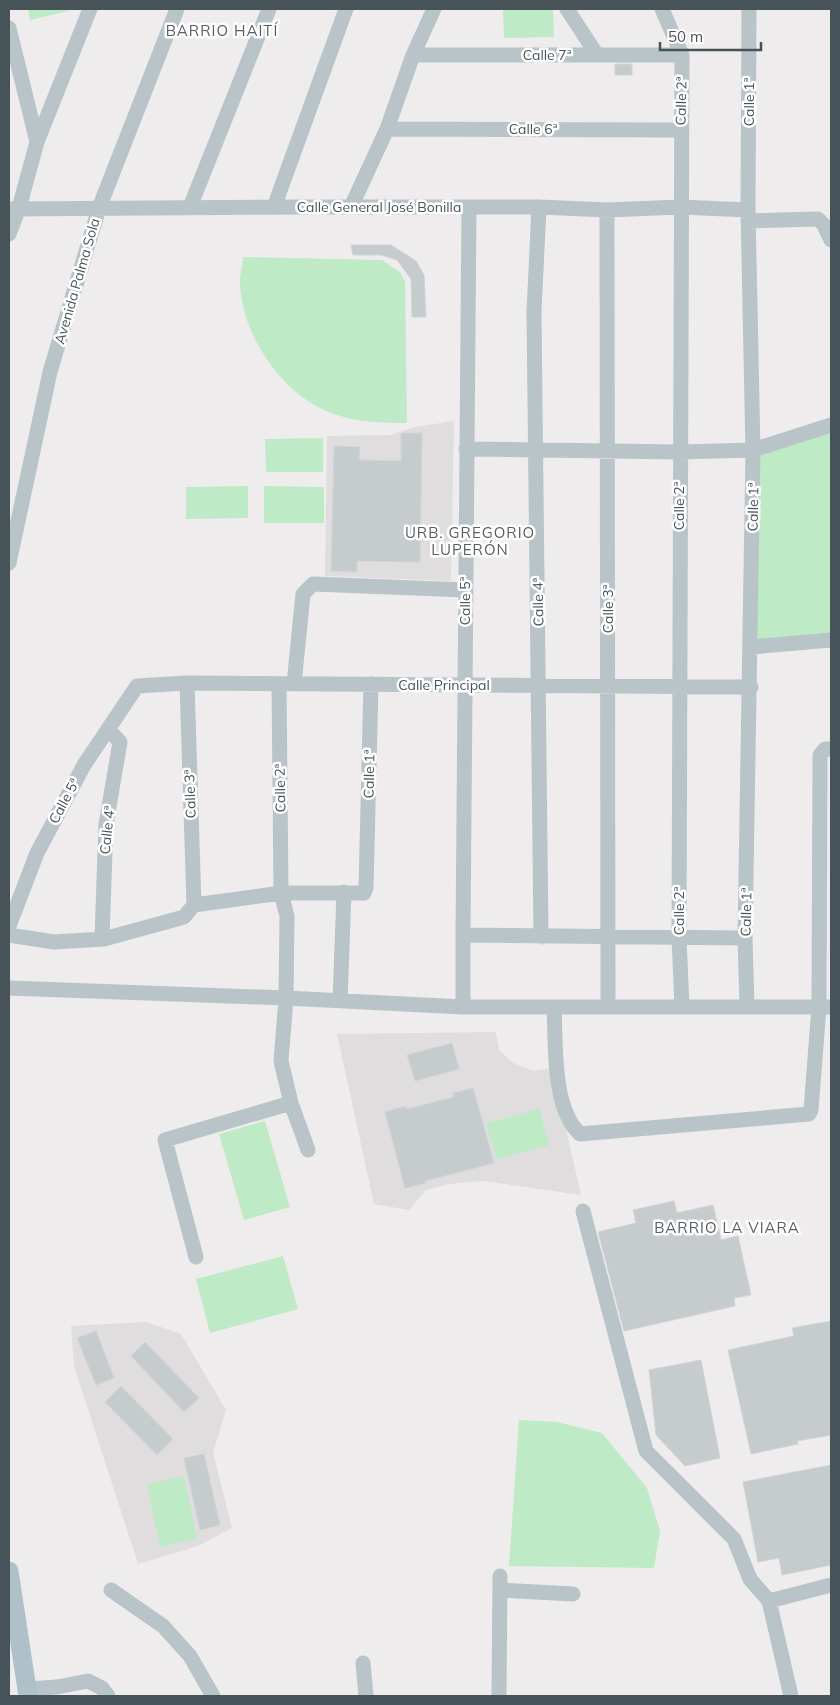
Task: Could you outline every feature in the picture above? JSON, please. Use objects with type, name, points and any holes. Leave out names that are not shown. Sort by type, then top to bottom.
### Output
[{"type":"main road","points":[[9,1571],[28,1694]]},
{"type":"street","points":[[9,234],[14,208],[37,142],[90,9]]},
{"type":"street","name":"Avenida Palma Sola","points":[[9,563],[50,372],[99,208],[177,9]]},
{"type":"street","points":[[190,207],[269,9]]},
{"type":"street","points":[[274,207],[346,9]]},
{"type":"street","points":[[351,207],[387,129],[413,54],[434,9]]},
{"type":"street","points":[[567,9],[597,55]]},
{"type":"street","name":"Calle 2ª","points":[[662,9],[682,55],[679,452],[679,938],[682,1007]]},
{"type":"street","name":"Calle 1ª","points":[[747,1006],[746,938],[753,450],[748,215],[749,9]]},
{"type":"street","points":[[9,28],[37,142]]},
{"type":"street","name":"Calle 7ª","points":[[413,54],[682,55]]},
{"type":"street","name":"Calle 6ª","points":[[387,129],[680,130]]},
{"type":"street","name":"Calle 5ª","points":[[463,1007],[469,207]]},
{"type":"street","name":"Calle General José Bonilla","points":[[14,208],[539,207],[607,210],[680,207],[748,215],[818,219],[824,225],[831,240]]},
{"type":"street","name":"Calle 4ª","points":[[539,207],[534,312],[541,937]]},
{"type":"street","name":"Calle 3ª","points":[[607,210],[608,1008]]},
{"type":"street","points":[[466,449],[679,452],[753,450],[831,425]]},
{"type":"street","points":[[294,684],[303,594],[313,584],[465,590]]},
{"type":"street","points":[[751,648],[831,640]]},
{"type":"street","name":"Calle 3ª","points":[[187,683],[194,904]]},
{"type":"street","name":"Calle Principal","points":[[137,686],[187,683],[751,687]]},
{"type":"street","name":"Calle 2ª","points":[[279,684],[281,893],[287,916],[286,998],[281,1061],[291,1102],[308,1150]]},
{"type":"street","name":"Calle 1ª","points":[[344,892],[364,893],[366,888],[371,684]]},
{"type":"street","name":"Calle 5ª","points":[[9,926],[37,853],[84,765],[137,686]]},
{"type":"street","name":"Calle 4ª","points":[[102,938],[106,824],[120,742],[114,732],[108,729]]},
{"type":"street","points":[[554,1008],[557,1067],[563,1106],[571,1125],[580,1134],[809,1114],[825,1007],[826,750]]},
{"type":"street","points":[[9,935],[54,942],[102,938],[104,940],[184,917],[194,904],[281,893],[344,892],[340,1001]]},
{"type":"street","points":[[463,935],[746,938]]},
{"type":"street","points":[[9,988],[286,998],[463,1007],[825,1007]]},
{"type":"street","points":[[196,1257],[165,1140],[291,1102]]},
{"type":"street","points":[[583,1211],[646,1451],[734,1539],[750,1579],[769,1601],[791,1696]]},
{"type":"street","points":[[499,1696],[500,1583],[573,1594]]},
{"type":"street","points":[[769,1601],[831,1586]]},
{"type":"street","points":[[111,1590],[163,1626],[190,1656],[213,1696]]},
{"type":"street","points":[[363,1663],[366,1696]]},
{"type":"street","points":[[28,1694],[61,1692],[88,1681],[102,1688],[108,1696]]},
{"type":"shaded area","points":[[454,421],[451,581],[325,576],[327,436],[390,435],[415,427]]},
{"type":"shaded area","points":[[496,1032],[499,1050],[513,1063],[533,1071],[552,1068],[581,1195],[483,1181],[449,1184],[426,1190],[409,1210],[374,1204],[337,1034]]},
{"type":"shaded area","points":[[146,1322],[181,1334],[226,1410],[213,1453],[232,1528],[198,1546],[138,1564],[74,1366],[71,1326]]},
{"type":"green space","points":[[28,9],[67,9],[68,11],[30,20]]},
{"type":"green space","points":[[503,9],[553,9],[554,37],[504,38]]},
{"type":"green space","points":[[243,257],[382,260],[400,272],[405,282],[407,423],[373,422],[340,416],[318,407],[289,385],[264,355],[254,338],[247,320],[240,283]]},
{"type":"green space","points":[[831,425],[831,640],[751,647],[753,450]]},
{"type":"green space","points":[[323,438],[323,472],[266,472],[265,439]]},
{"type":"green space","points":[[248,486],[248,518],[186,519],[186,487]]},
{"type":"green space","points":[[264,486],[324,487],[324,523],[264,523]]},
{"type":"green space","points":[[539,1109],[549,1145],[496,1159],[486,1123]]},
{"type":"green space","points":[[265,1121],[290,1207],[244,1220],[219,1134]]},
{"type":"green space","points":[[283,1256],[298,1309],[210,1333],[196,1279]]},
{"type":"green space","points":[[519,1420],[557,1422],[602,1433],[647,1488],[660,1531],[654,1568],[509,1566]]},
{"type":"green space","points":[[184,1476],[197,1539],[160,1547],[147,1484]]},
{"type":"building","points":[[615,64],[632,64],[632,75],[615,75]]},
{"type":"building","points":[[351,245],[391,245],[416,261],[424,275],[426,317],[412,317],[411,279],[397,260],[381,255],[353,255]]},
{"type":"building","points":[[401,433],[422,433],[420,562],[357,561],[357,572],[331,571],[334,446],[360,447],[359,460],[401,461]]},
{"type":"building","points":[[452,1043],[459,1069],[415,1081],[407,1055]]},
{"type":"building","points":[[473,1088],[494,1163],[405,1188],[385,1112],[406,1106],[407,1109],[454,1097],[453,1093]]},
{"type":"building","points":[[674,1201],[677,1213],[713,1205],[721,1240],[738,1236],[751,1295],[734,1298],[735,1306],[624,1331],[598,1232],[636,1223],[633,1210]]},
{"type":"building","points":[[831,1321],[831,1435],[797,1441],[798,1444],[751,1454],[728,1350],[794,1336],[792,1328]]},
{"type":"building","points":[[96,1331],[114,1378],[96,1385],[77,1338]]},
{"type":"building","points":[[145,1342],[199,1398],[184,1412],[131,1356]]},
{"type":"building","points":[[701,1360],[720,1458],[685,1466],[656,1435],[649,1370]]},
{"type":"building","points":[[121,1386],[173,1439],[157,1455],[105,1402]]},
{"type":"building","points":[[204,1454],[220,1525],[200,1530],[184,1458]]},
{"type":"building","points":[[831,1465],[831,1565],[782,1575],[779,1558],[758,1562],[743,1482]]},
{"type":"district","name":"BARRIO HAITÍ","points":[[222,31]]},
{"type":"district","name":"URB. GREGORIO LUPERÓN","points":[[470,542]]},
{"type":"district","name":"BARRIO LA VIARA","points":[[727,1228]]}]
